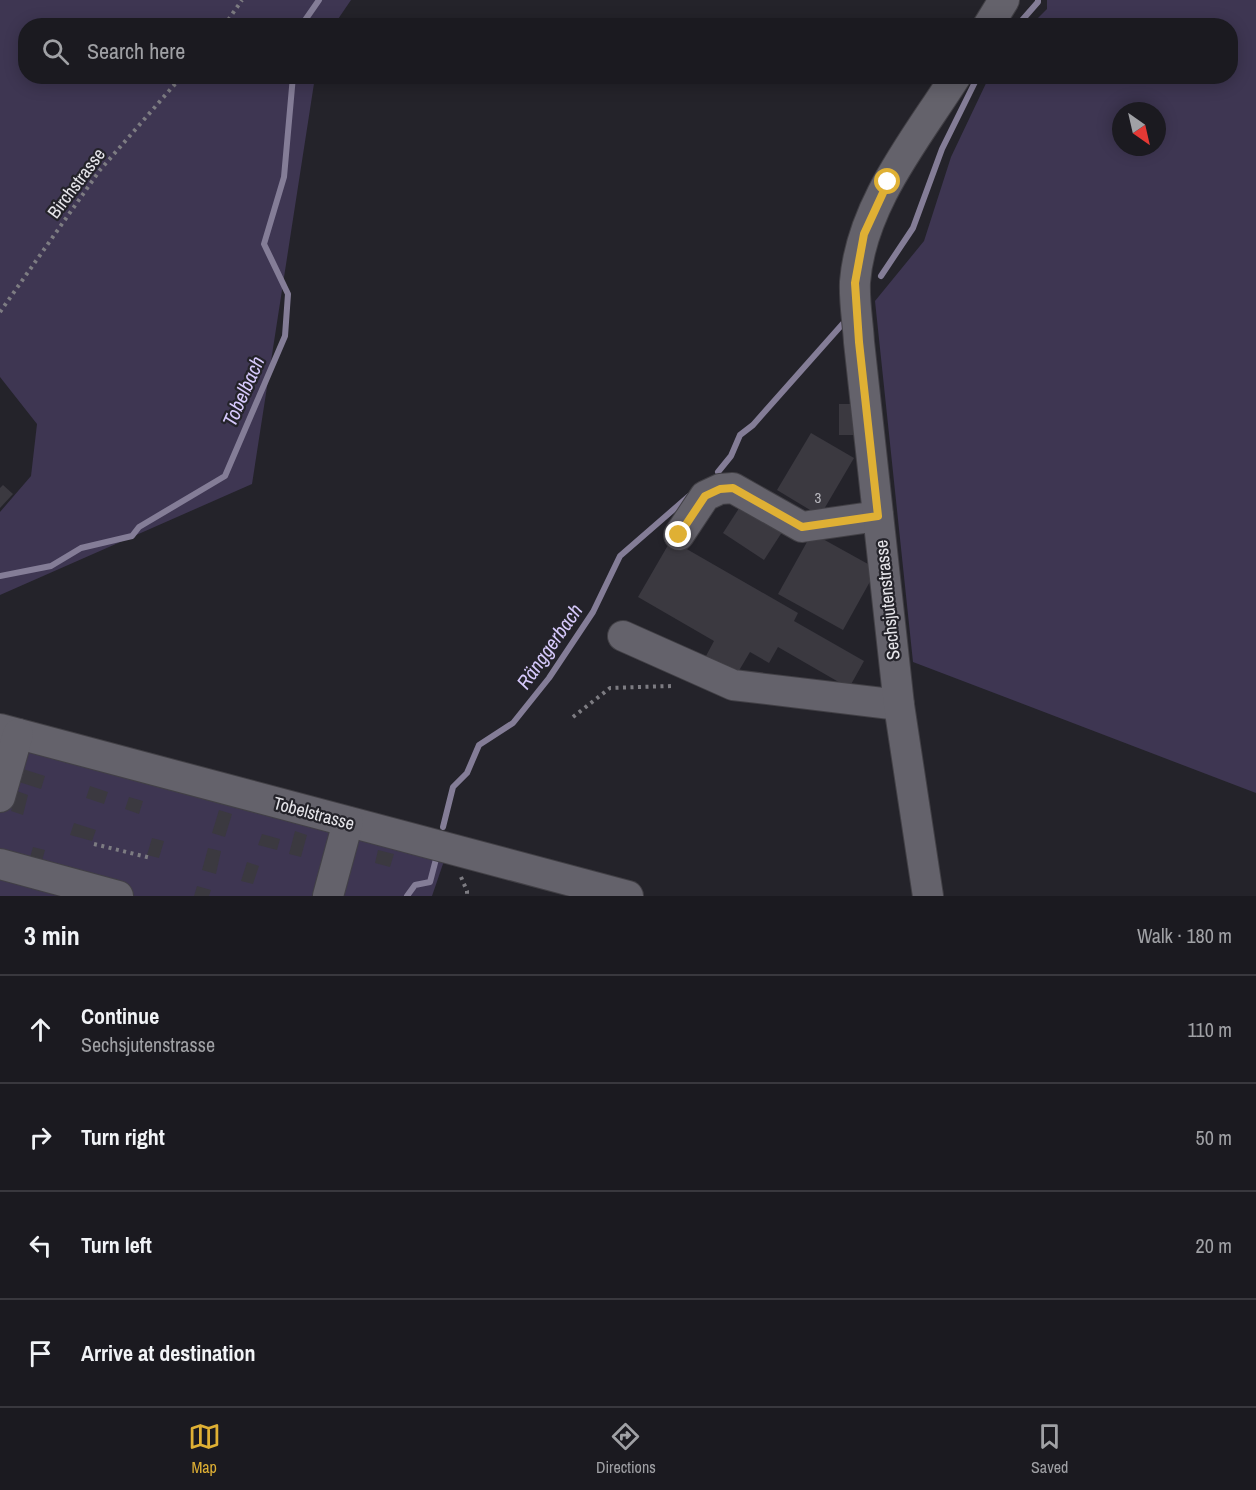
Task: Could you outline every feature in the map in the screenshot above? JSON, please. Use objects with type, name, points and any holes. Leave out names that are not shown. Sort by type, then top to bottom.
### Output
[{"type":"street","points":[[993,18],[1004,0]]},
{"type":"street","name":"Sechsjutenstrasse","points":[[928,896],[899,705],[859,342],[855,283],[864,234],[888,182],[951,84]]},
{"type":"street","points":[[679,535],[705,496],[720,489],[733,488],[802,527],[878,516]]},
{"type":"street","points":[[623,636],[733,685],[899,705]]},
{"type":"street","points":[[0,797],[9,731]]},
{"type":"street","name":"Tobelstrasse","points":[[9,731],[628,896]]},
{"type":"street","points":[[328,896],[348,822]]},
{"type":"street","points":[[0,864],[118,896]]},
{"type":"path","points":[[230,18],[242,0]]},
{"type":"path","name":"Birchstrasse","points":[[0,312],[100,170],[175,84]]},
{"type":"path","points":[[573,717],[610,688],[677,686]]},
{"type":"path","points":[[94,844],[152,858]]},
{"type":"shaded area","points":[[0,0],[351,0],[339,18],[18,18],[18,84],[314,84],[252,484],[0,595],[0,512],[31,476],[37,424],[0,377]]},
{"type":"shaded area","points":[[1047,0],[1256,0],[1256,793],[913,662],[875,301],[924,241],[951,157],[986,84],[1238,84],[1238,18],[1038,18],[1047,9]]},
{"type":"shaded area","points":[[0,741],[445,858],[432,896],[0,896]]},
{"type":"building","points":[[839,404],[857,404],[857,435],[839,435]]},
{"type":"building","points":[[811,433],[854,458],[820,516],[777,490]]},
{"type":"building","points":[[3,485],[13,494],[0,508],[0,488]]},
{"type":"building","points":[[745,499],[786,526],[764,560],[723,533]]},
{"type":"building","points":[[812,533],[877,569],[843,630],[778,594]]},
{"type":"building","points":[[671,540],[798,613],[794,621],[864,661],[849,688],[778,647],[769,663],[750,652],[737,674],[706,656],[714,641],[638,597]]},
{"type":"building","points":[[23,769],[45,776],[41,789],[19,782]]},
{"type":"building","points":[[90,786],[108,792],[104,804],[86,798]]},
{"type":"building","points":[[17,791],[28,795],[23,815],[11,811]]},
{"type":"building","points":[[129,797],[143,801],[139,814],[125,809]]},
{"type":"building","points":[[219,810],[232,814],[225,837],[212,833]]},
{"type":"building","points":[[74,823],[96,830],[92,841],[70,835]]},
{"type":"building","points":[[295,831],[307,835],[301,857],[289,854]]},
{"type":"building","points":[[262,834],[280,839],[277,850],[258,845]]},
{"type":"building","points":[[152,838],[164,841],[159,858],[147,855]]},
{"type":"building","points":[[33,847],[45,850],[40,868],[28,864]]},
{"type":"building","points":[[208,848],[221,851],[216,874],[202,870]]},
{"type":"building","points":[[378,850],[394,854],[390,867],[375,863]]},
{"type":"building","points":[[247,862],[259,866],[253,884],[241,881]]},
{"type":"building","points":[[197,886],[211,890],[209,896],[194,896]]},
{"type":"waterway","name":"Tobelbach","points":[[307,18],[319,0]]},
{"type":"waterway","name":"Ränggerbach","points":[[1024,18],[1038,0]]},
{"type":"waterway","name":"Tobelbach","points":[[0,576],[51,566],[81,548],[132,536],[139,527],[225,476],[285,336],[288,294],[264,244],[284,177],[292,84]]},
{"type":"waterway","name":"Ränggerbach","points":[[881,276],[913,228],[942,149],[974,84]]},
{"type":"waterway","name":"Ränggerbach","points":[[718,472],[731,456],[740,435],[753,425],[847,319]]},
{"type":"waterway","name":"Ränggerbach","points":[[443,827],[453,787],[467,773],[479,745],[513,723],[549,678],[593,612],[620,556],[689,496]]},
{"type":"waterway","name":"Ränggerbach","points":[[407,896],[415,885],[430,882],[436,859]]},
{"type":"route","points":[[679,535],[705,496],[720,489],[733,488],[802,527],[878,516],[859,342],[855,283],[864,234],[888,182]]}]
